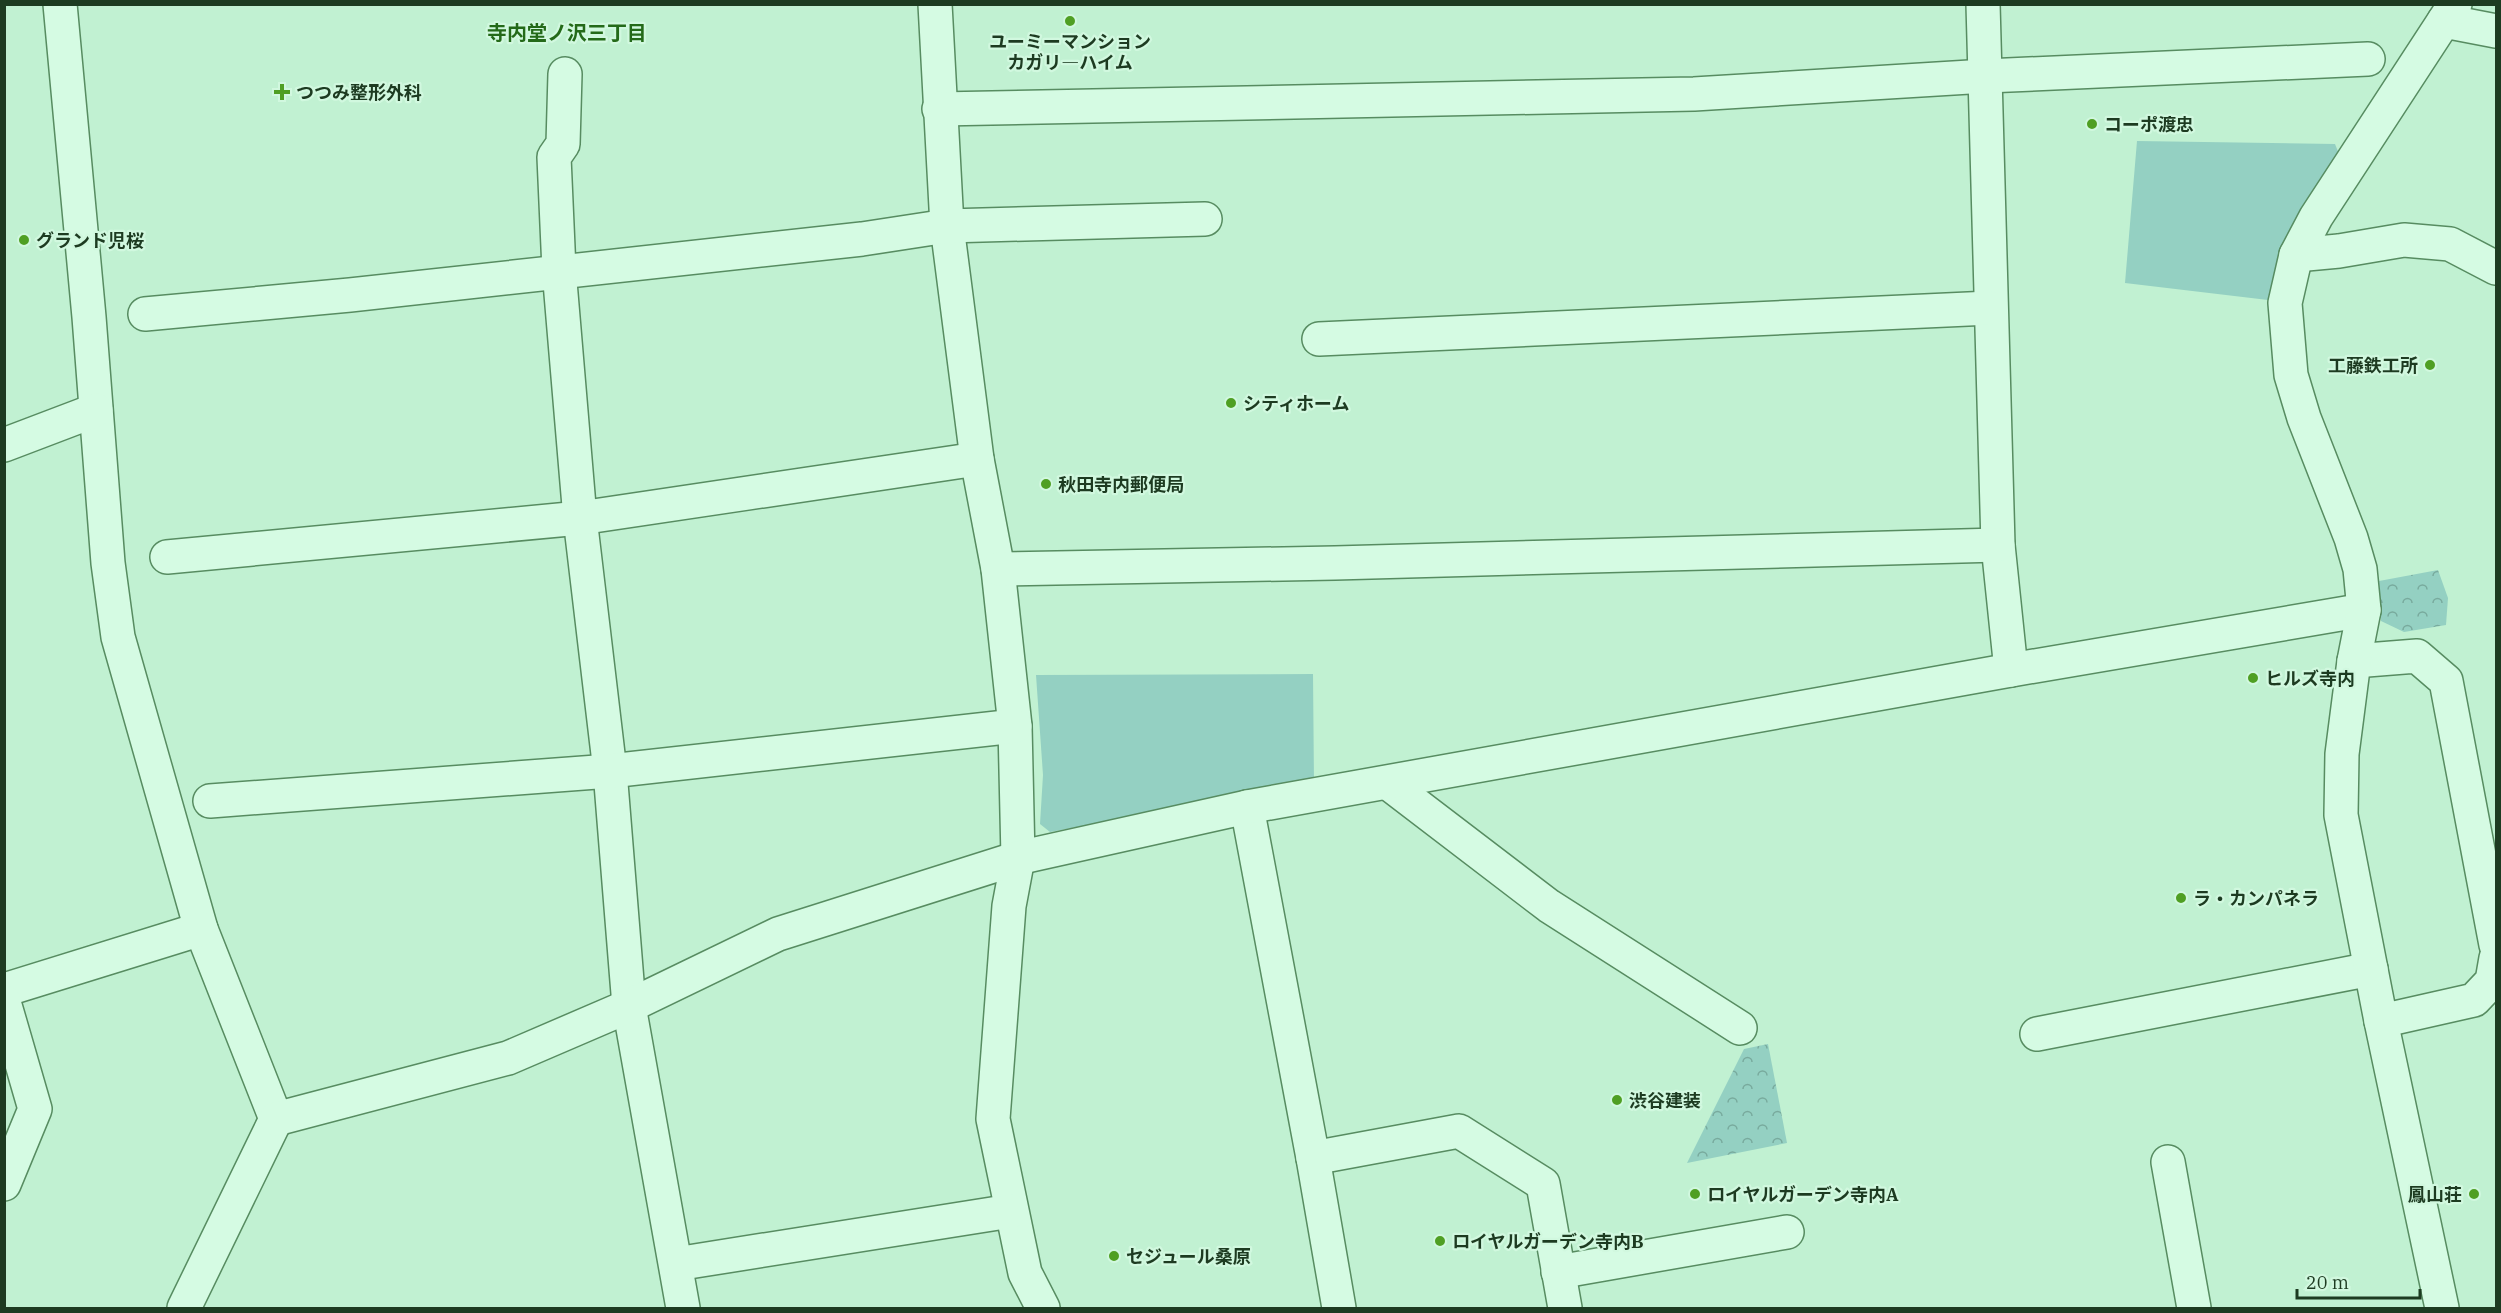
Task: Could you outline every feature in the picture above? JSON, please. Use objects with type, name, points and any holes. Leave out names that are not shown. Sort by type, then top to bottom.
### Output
[{"type":"street","points":[[60,4],[108,563],[118,636],[201,929],[276,1119],[184,1308]]},
{"type":"street","points":[[935,4],[947,226],[977,459],[998,569],[1015,726],[1018,858],[1009,906],[993,1119],[1025,1273],[1043,1308]]},
{"type":"street","points":[[1983,4],[1998,545],[2011,670]]},
{"type":"street","points":[[2442,1308],[2381,1021],[2341,815],[2342,754],[2354,661],[2364,610],[2360,569],[2351,538],[2304,418],[2291,375],[2285,303],[2296,255],[2316,217],[2449,13],[2496,31]]},
{"type":"street","points":[[939,109],[1695,94],[1986,76],[2368,59]]},
{"type":"street","points":[[566,74],[563,144],[554,157],[559,270],[580,518],[610,771],[629,1006],[683,1308]]},
{"type":"street","points":[[145,314],[350,295],[559,270],[862,239],[947,226],[1204,219]]},
{"type":"street","points":[[2296,255],[2339,251],[2404,240],[2450,244],[2496,268]]},
{"type":"street","points":[[1319,339],[1990,308]]},
{"type":"street","points":[[4,445],[96,410]]},
{"type":"street","points":[[167,557],[580,518],[977,459]]},
{"type":"street","points":[[998,569],[1335,563],[1998,545]]},
{"type":"street","points":[[276,1119],[508,1058],[629,1006],[778,933],[1018,858],[1246,807],[2011,670],[2364,610]]},
{"type":"street","points":[[2354,661],[2416,656],[2446,681],[2496,945]]},
{"type":"street","points":[[210,801],[610,771],[1015,726]]},
{"type":"street","points":[[1388,783],[1549,906],[1740,1028]]},
{"type":"street","points":[[1246,807],[1313,1158],[1339,1308]]},
{"type":"street","points":[[4,990],[201,929]]},
{"type":"street","points":[[2381,1021],[2474,1000],[2492,981],[2496,958]]},
{"type":"street","points":[[2037,1034],[2371,969]]},
{"type":"street","points":[[4,1002],[35,1109],[4,1184]]},
{"type":"street","points":[[1313,1158],[1459,1131],[1543,1184],[1565,1308]]},
{"type":"street","points":[[2168,1162],[2194,1308]]},
{"type":"street","points":[[676,1264],[1011,1212]]},
{"type":"street","points":[[1558,1272],[1787,1232]]},
{"type":"green space","points":[[2137,141],[2335,144],[2341,159],[2307,209],[2288,243],[2273,279],[2268,300],[2125,283]]},
{"type":"green space","points":[[2438,570],[2448,598],[2446,625],[2404,632],[2381,621],[2379,581]]},
{"type":"green space","points":[[1313,674],[1314,783],[1050,832],[1040,824],[1043,775],[1036,675]]},
{"type":"green space","points":[[1768,1044],[1787,1143],[1687,1163],[1744,1049]]},
{"type":"place","name":"ユーミーマンション カガリ―ハイム","points":[[1070,21]]},
{"type":"place","name":"つつみ整形外科","points":[[282,92]]},
{"type":"place","name":"コーポ渡忠","points":[[2092,124]]},
{"type":"place","name":"グランド児桜","points":[[24,240]]},
{"type":"place","name":"工藤鉄工所","points":[[2430,365]]},
{"type":"place","name":"シティホーム","points":[[1231,403]]},
{"type":"place","name":"秋田寺内郵便局","points":[[1046,484]]},
{"type":"place","name":"ヒルズ寺内","points":[[2253,678]]},
{"type":"place","name":"ラ・カンパネラ","points":[[2181,898]]},
{"type":"place","name":"渋谷建装","points":[[1617,1100]]},
{"type":"place","name":"ロイヤルガーデン寺内A","points":[[1695,1194]]},
{"type":"place","name":"鳳山荘","points":[[2474,1194]]},
{"type":"place","name":"ロイヤルガーデン寺内B","points":[[1440,1241]]},
{"type":"place","name":"セジュール桑原","points":[[1114,1256]]},
{"type":"district","name":"寺内堂ノ沢三丁目","points":[[567,32]]}]
